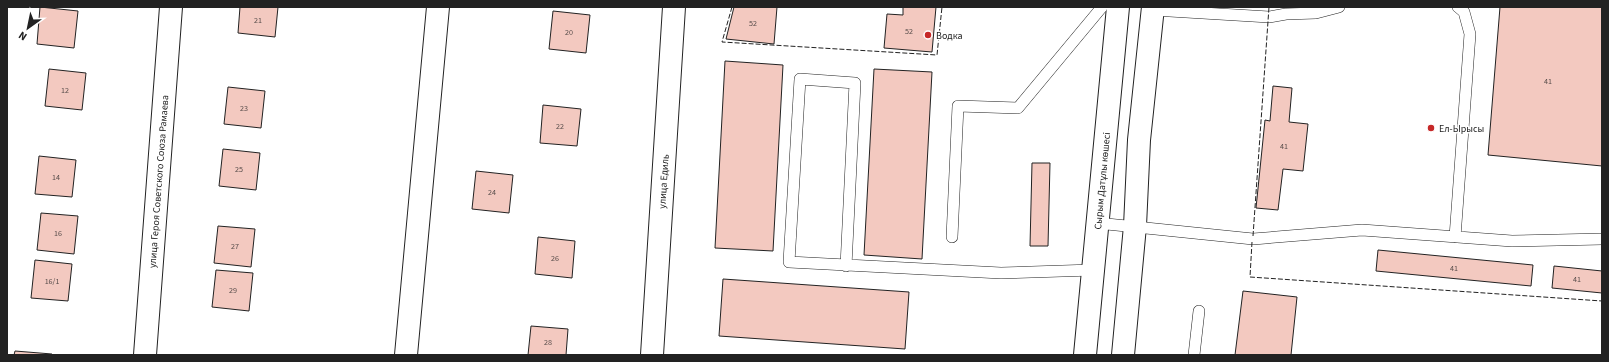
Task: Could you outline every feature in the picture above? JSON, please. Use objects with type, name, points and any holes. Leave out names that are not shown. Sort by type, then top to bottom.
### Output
[{"type":"main road","name":"улица Героя Советского Союза Рамаева","points":[[146,355],[171,7]]},
{"type":"main road","points":[[406,355],[438,7]]},
{"type":"main road","name":"улица Едиль","points":[[652,355],[674,7]]},
{"type":"main road","name":"Сырым Датұлы көшесі","points":[[1085,355],[1118,7]]},
{"type":"main road","points":[[1123,355],[1136,226],[1139,140],[1153,8]]},
{"type":"lane","points":[[952,237],[958,106],[1018,108],[1102,7]]},
{"type":"lane","points":[[1153,8],[1268,17],[1286,14],[1316,13],[1339,7]]},
{"type":"lane","points":[[1455,237],[1470,34],[1464,12],[1458,7]]},
{"type":"lane","points":[[846,266],[855,83],[800,79],[789,262],[846,266],[1001,273],[1093,270]]},
{"type":"lane","points":[[1097,223],[1253,239],[1362,230],[1512,241],[1602,239]]},
{"type":"lane","points":[[1194,355],[1199,311]]},
{"type":"building","points":[[40,7],[78,11],[74,48],[37,44]]},
{"type":"building","points":[[240,7],[278,7],[275,37],[238,33]]},
{"type":"building","points":[[734,7],[777,7],[774,44],[726,39]]},
{"type":"building","points":[[903,7],[936,7],[932,52],[884,48],[887,14],[903,15]]},
{"type":"building","points":[[1500,7],[1602,7],[1602,166],[1488,155]]},
{"type":"building","points":[[553,11],[590,15],[586,53],[549,49]]},
{"type":"building","points":[[725,61],[783,65],[773,251],[715,248]]},
{"type":"building","points":[[49,69],[86,73],[82,110],[45,106]]},
{"type":"building","points":[[874,69],[932,72],[922,259],[864,255]]},
{"type":"building","points":[[1273,86],[1292,88],[1289,122],[1308,124],[1303,171],[1283,169],[1278,210],[1256,208],[1265,120],[1270,121]]},
{"type":"building","points":[[228,87],[265,91],[261,128],[224,124]]},
{"type":"building","points":[[543,105],[581,109],[577,146],[540,143]]},
{"type":"building","points":[[223,149],[260,153],[256,190],[219,186]]},
{"type":"building","points":[[39,156],[76,160],[72,197],[35,194]]},
{"type":"building","points":[[1032,163],[1050,163],[1048,246],[1030,246]]},
{"type":"building","points":[[476,171],[513,175],[509,213],[472,209]]},
{"type":"building","points":[[41,213],[78,216],[74,254],[37,250]]},
{"type":"building","points":[[218,226],[255,229],[251,267],[214,263]]},
{"type":"building","points":[[538,237],[575,241],[572,278],[535,274]]},
{"type":"building","points":[[1378,250],[1533,265],[1531,286],[1376,271]]},
{"type":"building","points":[[35,260],[72,264],[68,301],[31,298]]},
{"type":"building","points":[[1554,266],[1602,271],[1602,293],[1552,288]]},
{"type":"building","points":[[216,270],[253,273],[249,311],[212,307]]},
{"type":"building","points":[[723,279],[909,292],[905,349],[719,336]]},
{"type":"building","points":[[1243,291],[1297,297],[1291,355],[1235,355]]},
{"type":"building","points":[[531,326],[568,329],[566,355],[528,355]]},
{"type":"building","points":[[15,351],[52,354],[52,355],[14,355]]},
{"type":"fence","points":[[732,7],[722,42],[937,55],[942,7]]},
{"type":"fence","points":[[1253,236],[1269,7]]},
{"type":"fence","points":[[1252,242],[1250,277],[1602,301]]},
{"type":"place","name":"Водка","points":[[928,35]]},
{"type":"place","name":"Ел-Ырысы","points":[[1431,128]]}]
